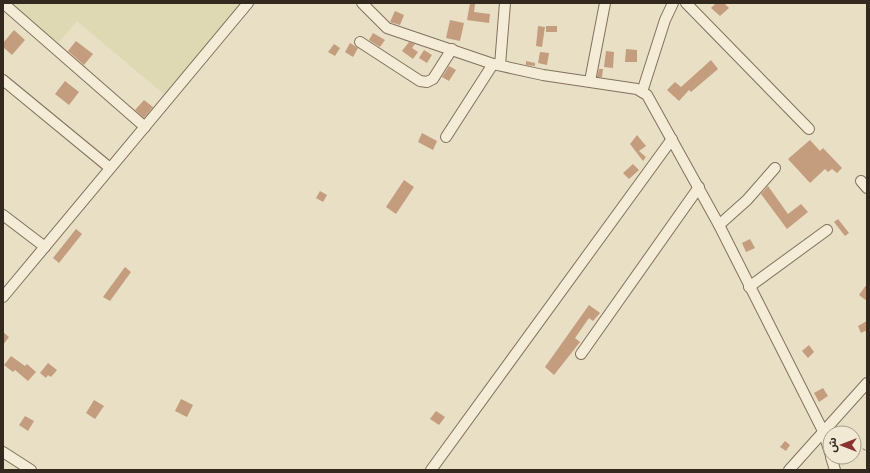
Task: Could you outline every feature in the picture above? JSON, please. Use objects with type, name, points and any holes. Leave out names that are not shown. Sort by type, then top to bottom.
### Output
[{"type":"street","points":[[3,3],[145,127]]},
{"type":"street","points":[[3,297],[248,3]]},
{"type":"street","points":[[362,3],[387,28],[452,48],[497,65],[543,75],[637,88],[647,95],[720,226],[749,287],[822,429]]},
{"type":"street","points":[[446,137],[497,65],[505,3]]},
{"type":"street","points":[[590,81],[605,3]]},
{"type":"street","points":[[642,92],[665,20],[673,3]]},
{"type":"street","points":[[686,3],[808,129]]},
{"type":"street","points":[[360,42],[420,81],[433,79],[452,48]]},
{"type":"street","points":[[3,80],[110,168]]},
{"type":"street","points":[[431,470],[672,139]]},
{"type":"street","points":[[720,226],[747,200],[775,168]]},
{"type":"street","points":[[581,354],[699,187]]},
{"type":"street","points":[[3,215],[45,247]]},
{"type":"street","points":[[749,287],[827,230]]},
{"type":"street","points":[[828,425],[867,383]]},
{"type":"street","points":[[789,470],[822,432]]},
{"type":"street","points":[[3,452],[31,470]]},
{"type":"shaded area","points":[[11,3],[242,3],[165,95],[77,21],[58,43]]},
{"type":"building","points":[[470,3],[475,4],[474,12],[490,14],[489,23],[467,20]]},
{"type":"building","points":[[716,3],[724,3],[729,8],[720,16],[711,8]]},
{"type":"building","points":[[395,11],[404,15],[400,25],[390,22]]},
{"type":"building","points":[[450,20],[464,23],[460,41],[446,38]]},
{"type":"building","points":[[538,26],[545,27],[542,47],[536,46]]},
{"type":"building","points":[[546,26],[557,26],[557,32],[546,32]]},
{"type":"building","points":[[14,30],[25,40],[12,55],[3,47],[3,43]]},
{"type":"building","points":[[373,33],[385,40],[380,47],[369,40]]},
{"type":"building","points":[[76,41],[93,54],[84,65],[68,51]]},
{"type":"building","points":[[409,42],[415,44],[412,48],[418,52],[413,59],[402,51]]},
{"type":"building","points":[[350,43],[358,48],[353,57],[345,52]]},
{"type":"building","points":[[334,44],[340,48],[335,56],[328,52]]},
{"type":"building","points":[[626,49],[637,50],[637,62],[625,62]]},
{"type":"building","points":[[424,50],[432,55],[427,63],[419,58]]},
{"type":"building","points":[[606,51],[614,52],[613,68],[604,67]]},
{"type":"building","points":[[540,52],[549,53],[547,65],[538,63]]},
{"type":"building","points":[[711,60],[718,69],[691,92],[689,90],[679,101],[667,90],[675,82],[681,87]]},
{"type":"building","points":[[526,61],[535,63],[535,66],[526,65]]},
{"type":"building","points":[[449,66],[456,70],[449,81],[442,77]]},
{"type":"building","points":[[599,69],[603,69],[602,77],[597,77]]},
{"type":"building","points":[[65,81],[79,92],[69,105],[55,94]]},
{"type":"building","points":[[144,100],[153,107],[144,118],[135,110]]},
{"type":"building","points":[[422,133],[437,141],[433,150],[418,142]]},
{"type":"building","points":[[637,135],[646,146],[639,151],[646,157],[643,161],[630,144]]},
{"type":"building","points":[[810,140],[820,151],[823,148],[842,168],[837,173],[832,169],[828,172],[825,169],[810,183],[788,159]]},
{"type":"building","points":[[633,164],[639,170],[629,179],[623,173]]},
{"type":"building","points":[[404,180],[414,187],[396,214],[386,207]]},
{"type":"building","points":[[768,186],[788,214],[801,204],[808,212],[787,229],[761,194]]},
{"type":"building","points":[[320,191],[327,195],[323,202],[316,198]]},
{"type":"building","points":[[838,219],[849,233],[845,236],[834,222]]},
{"type":"building","points":[[76,229],[82,234],[59,263],[53,258]]},
{"type":"building","points":[[750,239],[755,248],[746,252],[742,243]]},
{"type":"building","points":[[125,267],[131,272],[110,301],[103,297]]},
{"type":"building","points":[[867,284],[867,301],[859,295]]},
{"type":"building","points":[[589,305],[600,313],[593,321],[589,318],[575,338],[580,342],[554,375],[545,367]]},
{"type":"building","points":[[867,321],[867,330],[861,333],[858,326]]},
{"type":"building","points":[[3,332],[9,337],[3,345]]},
{"type":"building","points":[[809,345],[814,352],[808,358],[802,351]]},
{"type":"building","points":[[11,356],[25,366],[27,364],[36,372],[28,381],[15,370],[13,372],[4,365]]},
{"type":"building","points":[[48,363],[57,370],[51,377],[48,375],[46,378],[40,373]]},
{"type":"building","points":[[823,388],[828,396],[819,402],[814,393]]},
{"type":"building","points":[[181,399],[193,405],[187,417],[175,411]]},
{"type":"building","points":[[94,400],[104,406],[95,419],[86,413]]},
{"type":"building","points":[[436,411],[445,417],[439,425],[430,419]]},
{"type":"building","points":[[25,416],[34,421],[28,431],[19,425]]},
{"type":"building","points":[[785,441],[790,445],[786,451],[780,447]]}]
